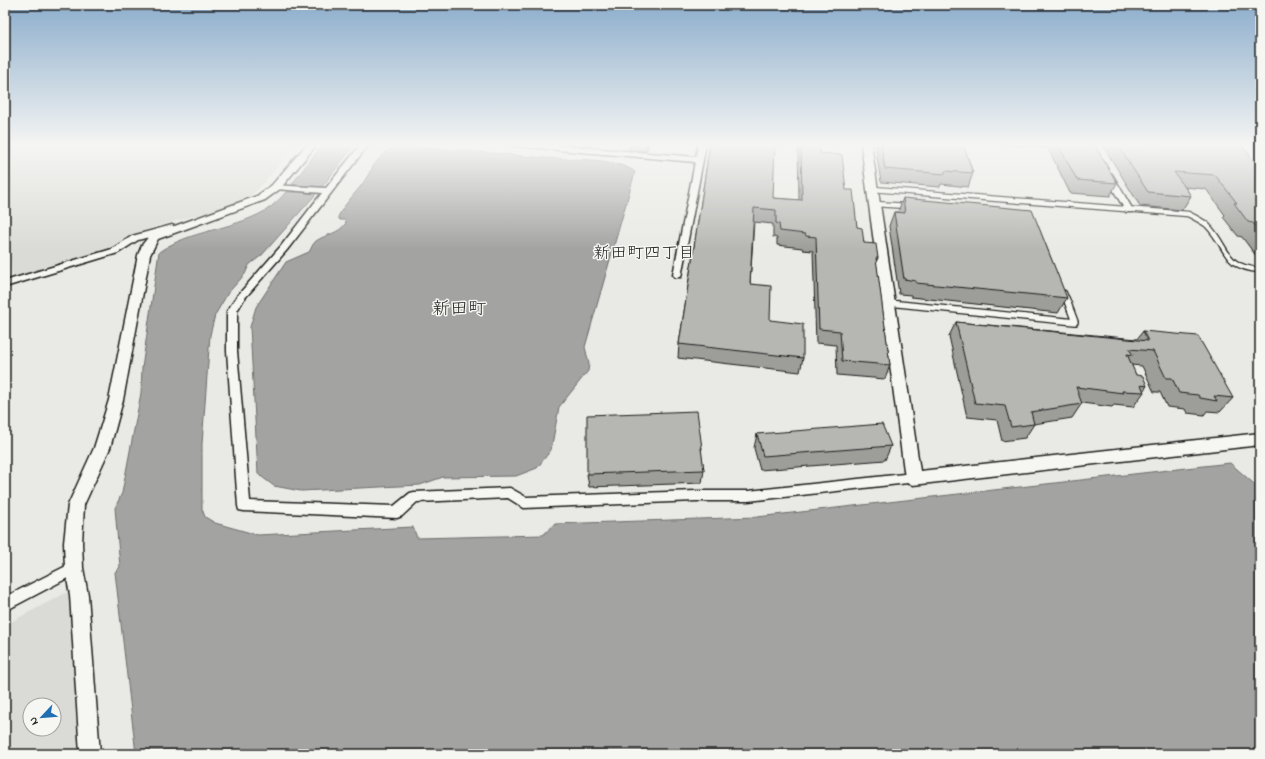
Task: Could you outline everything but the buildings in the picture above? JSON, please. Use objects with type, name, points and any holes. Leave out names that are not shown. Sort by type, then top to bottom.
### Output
[{"type":"street","points":[[90,754],[79,595],[74,568],[73,542],[76,504],[102,448],[116,400],[144,255],[148,244],[154,237],[261,198],[280,187],[286,179]]},
{"type":"street","points":[[334,179],[324,191],[284,248],[241,297],[232,311],[232,358],[244,506],[397,512],[414,497],[510,493],[524,503],[536,503],[688,496],[748,496],[1260,439]]},
{"type":"street","points":[[678,274],[695,179]]},
{"type":"street","points":[[872,179],[913,478]]},
{"type":"street","points":[[1111,179],[1129,210]]},
{"type":"street","points":[[280,187],[324,191]]},
{"type":"street","points":[[5,284],[100,256],[114,251],[135,238],[178,227]]},
{"type":"street","points":[[5,604],[74,568]]},
{"type":"lane","points":[[873,189],[1188,214],[1207,225],[1233,262],[1246,269],[1260,270]]},
{"type":"lane","points":[[875,204],[915,207]]},
{"type":"lane","points":[[889,303],[1075,322],[1060,284]]},
{"type":"shaded area","points":[[5,179],[267,179],[245,201],[151,228],[138,233],[137,239],[87,261],[13,280],[5,224]]},
{"type":"shaded area","points":[[296,179],[328,179],[322,187],[313,186],[305,193],[316,194],[262,255],[249,265],[245,274],[228,293],[215,315],[210,335],[202,444],[202,509],[205,517],[215,523],[258,535],[413,527],[417,538],[543,535],[555,524],[757,517],[1230,463],[1260,489],[1260,754],[136,754],[115,572],[120,567],[115,508],[122,493],[141,393],[142,368],[159,252],[184,239],[239,222],[265,211],[279,200],[286,192],[296,192],[300,185],[292,184]]},
{"type":"shaded area","points":[[366,179],[633,179],[585,347],[589,364],[588,371],[559,407],[551,450],[537,468],[516,476],[443,477],[420,485],[301,491],[274,486],[258,474],[250,327],[256,307],[286,262],[309,252],[316,241],[336,232],[343,227],[346,223],[345,220],[340,220],[338,217],[344,206]]},
{"type":"shaded area","points":[[79,586],[92,754],[5,754],[5,625]]},
{"type":"district","name":"新田町四丁目","points":[[644,253]]},
{"type":"district","name":"新田町","points":[[459,310]]}]
